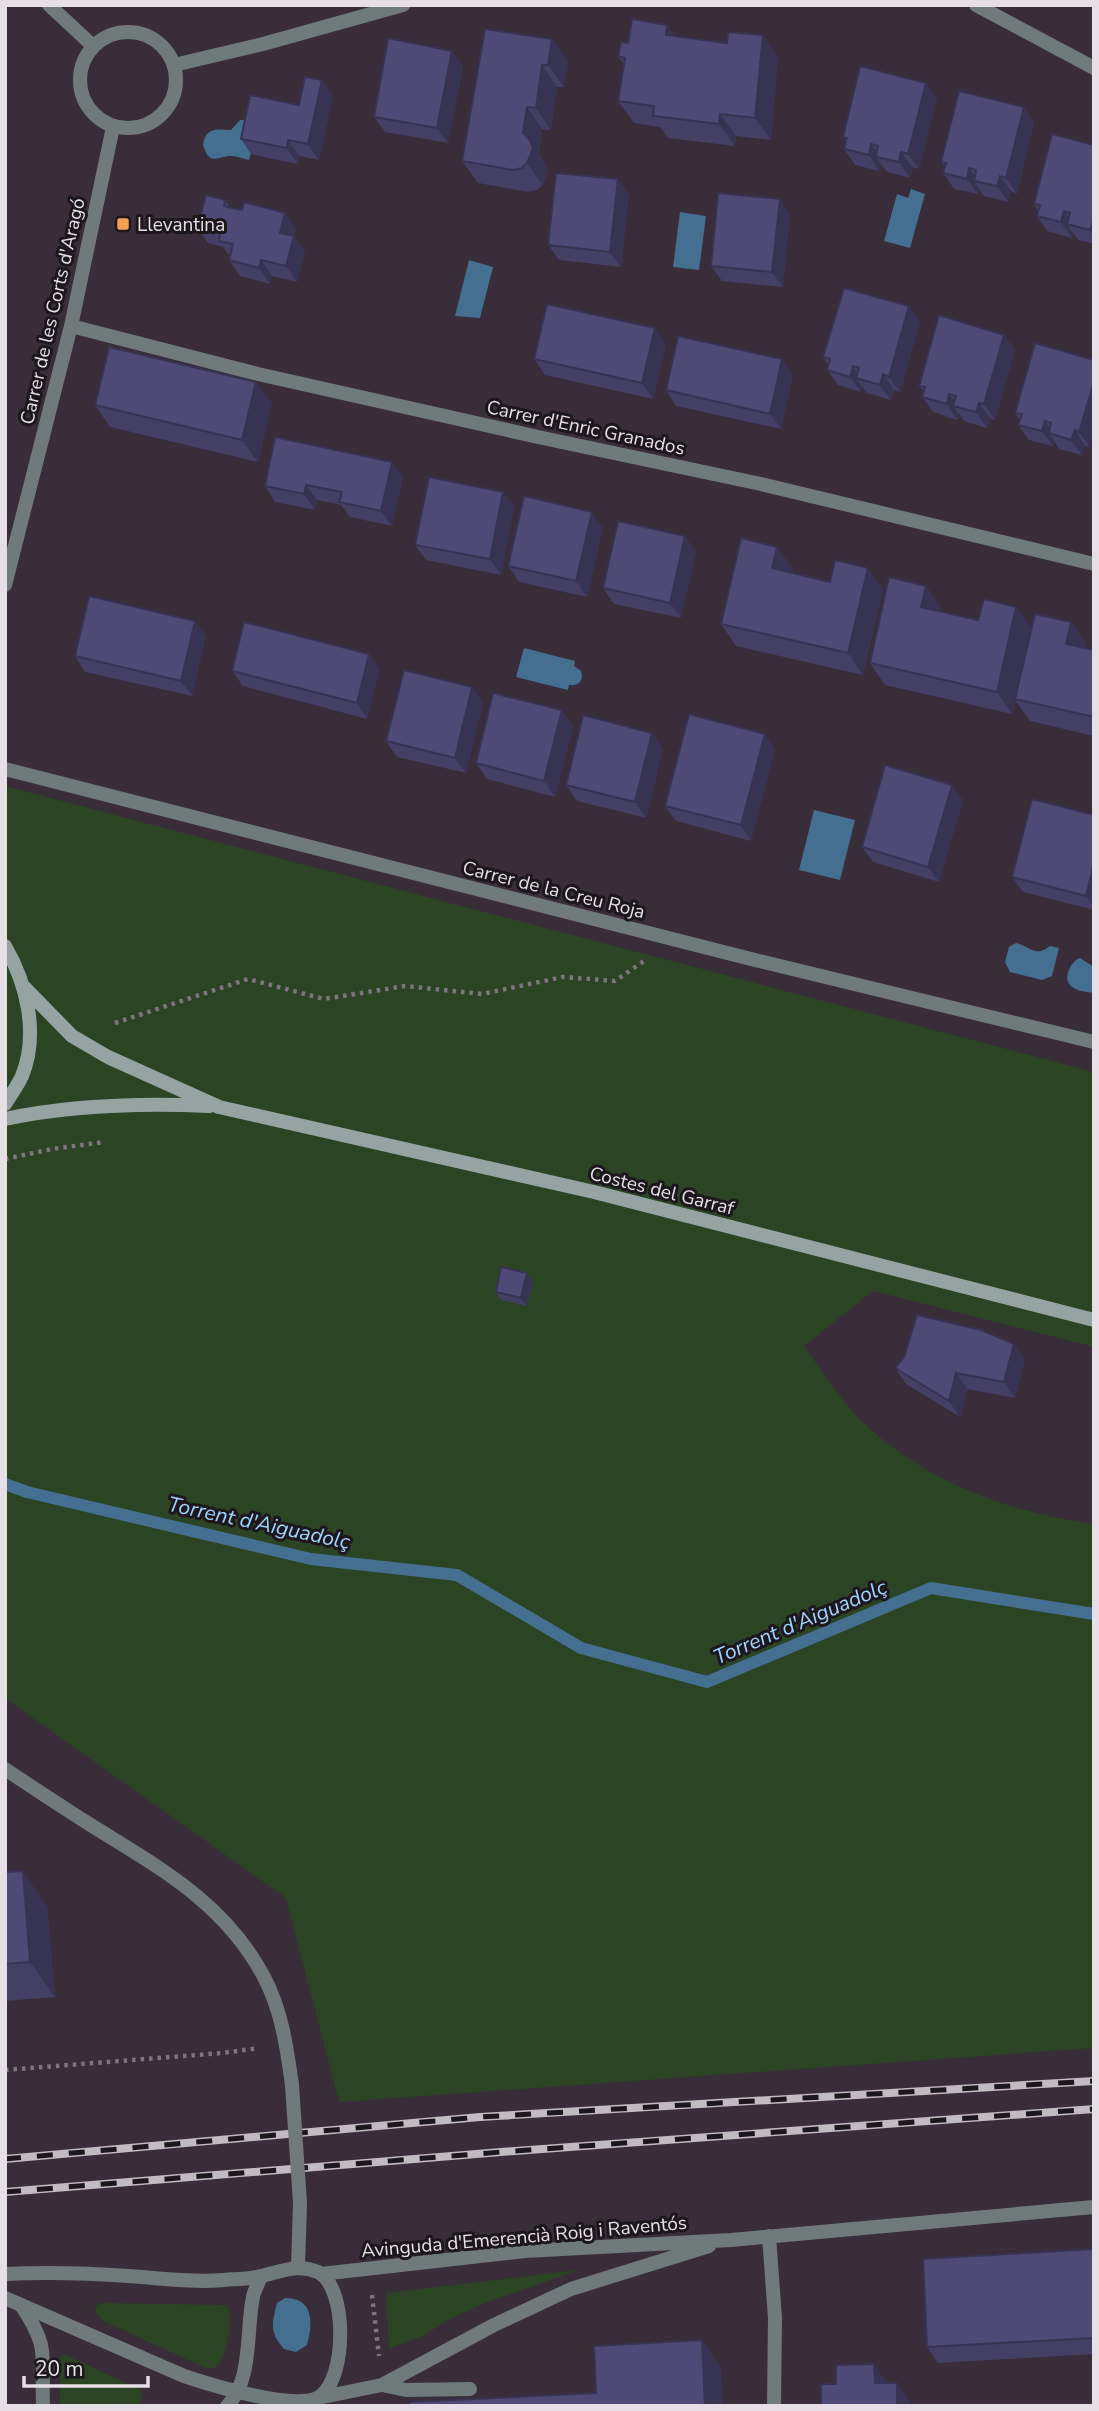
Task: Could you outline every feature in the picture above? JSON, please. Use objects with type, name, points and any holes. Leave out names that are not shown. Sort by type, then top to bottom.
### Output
[{"type":"main road","points":[[5,946],[24,987],[30,1044],[22,1076],[5,1104]]},
{"type":"main road","points":[[24,987],[72,1037],[108,1057],[219,1107]]},
{"type":"main road","points":[[5,1119],[103,1107],[219,1107]]},
{"type":"main road","name":"Costes del Garraf","points":[[219,1107],[594,1192],[1094,1320]]},
{"type":"street","points":[[49,5],[93,46]]},
{"type":"street","points":[[174,65],[263,44],[403,5]]},
{"type":"street","points":[[976,5],[1094,68]]},
{"type":"street","points":[[136,32],[158,42],[174,65],[177,82],[171,103],[156,120],[134,129],[113,127],[93,115],[81,97],[79,71],[93,46],[114,34],[136,32]]},
{"type":"street","name":"Carrer de les Corts d'Aragó","points":[[5,585],[71,326],[113,127]]},
{"type":"street","name":"Carrer d'Enric Granados","points":[[71,326],[258,374],[761,484],[1094,564]]},
{"type":"street","name":"Carrer de la Creu Roja","points":[[5,769],[747,958],[1094,1042]]},
{"type":"street","points":[[5,1769],[145,1858],[202,1899],[233,1929],[264,1978],[277,2010],[286,2044],[292,2085],[300,2203],[298,2267]]},
{"type":"street","name":"Avinguda d'Emerencià Roig i Raventós","points":[[321,2274],[525,2251],[731,2240],[1094,2207]]},
{"type":"street","points":[[769,2236],[775,2318],[774,2406]]},
{"type":"street","name":"Avinguda d'Emerencià Roig i Raventós","points":[[317,2398],[382,2385],[494,2325],[571,2290],[731,2240]]},
{"type":"street","points":[[5,2274],[84,2273],[200,2281],[261,2276],[298,2267],[321,2274],[333,2287],[339,2318],[338,2369],[332,2385],[317,2398],[274,2400],[237,2392],[171,2371],[5,2298]]},
{"type":"street","points":[[227,2406],[237,2392],[250,2336],[253,2296],[261,2276]]},
{"type":"street","points":[[22,2305],[36,2327],[43,2347],[43,2406]]},
{"type":"street","points":[[382,2385],[407,2390],[470,2389]]},
{"type":"path","points":[[115,1023],[248,979],[324,999],[405,986],[482,994],[563,976],[615,981],[646,959]]},
{"type":"path","points":[[5,1159],[104,1142]]},
{"type":"path","points":[[5,2070],[222,2053],[286,2044]]},
{"type":"path","points":[[369,2267],[382,2385]]},
{"type":"green space","points":[[5,786],[1094,1072],[1094,1347],[873,1291],[804,1346],[855,1414],[898,1451],[924,1468],[1006,1505],[1094,1524],[1094,2048],[339,2102],[286,1898],[5,1698]]},
{"type":"green space","points":[[579,2270],[485,2303],[448,2320],[425,2335],[389,2349],[386,2293]]},
{"type":"green space","points":[[103,2303],[227,2305],[230,2326],[221,2360],[218,2365],[208,2369],[103,2321],[96,2313],[96,2306]]},
{"type":"green space","points":[[64,2354],[138,2389],[142,2392],[140,2403],[130,2406],[60,2406],[60,2357]]},
{"type":"water","points":[[240,120],[246,120],[254,143],[249,160],[233,156],[214,159],[208,156],[203,145],[206,135],[213,130],[231,130]]},
{"type":"water","points":[[911,189],[925,194],[910,248],[884,241],[897,194],[908,198]]},
{"type":"water","points":[[680,212],[706,216],[699,270],[673,267]]},
{"type":"water","points":[[469,260],[493,267],[480,318],[455,316]]},
{"type":"water","points":[[524,648],[575,661],[574,666],[581,671],[581,680],[578,684],[569,685],[568,690],[516,677]]},
{"type":"water","points":[[814,810],[855,820],[840,880],[799,870]]},
{"type":"water","points":[[1016,943],[1036,951],[1050,946],[1059,948],[1052,976],[1042,980],[1010,972],[1005,962],[1009,947]]},
{"type":"water","points":[[1080,958],[1094,967],[1094,993],[1076,989],[1068,983],[1069,970]]},
{"type":"water","points":[[285,2298],[302,2302],[309,2313],[307,2345],[296,2352],[284,2349],[274,2333],[277,2303]]},
{"type":"building","points":[[632,19],[667,25],[666,35],[727,43],[728,32],[763,35],[755,118],[720,114],[719,124],[653,116],[654,106],[618,101],[625,58],[618,56],[621,42],[628,43]]},
{"type":"building","points":[[485,29],[552,39],[548,65],[542,65],[536,108],[527,107],[523,133],[530,140],[533,149],[522,168],[513,170],[462,161]]},
{"type":"building","points":[[388,38],[452,51],[437,128],[374,117]]},
{"type":"building","points":[[860,66],[926,83],[908,154],[901,152],[899,162],[876,157],[878,146],[871,144],[869,155],[844,149],[847,138],[843,137]]},
{"type":"building","points":[[305,77],[322,80],[308,144],[288,140],[287,148],[241,139],[250,95],[299,105]]},
{"type":"building","points":[[959,91],[1024,107],[1006,178],[1000,176],[997,186],[974,181],[976,170],[969,168],[967,179],[943,173],[946,163],[941,162]]},
{"type":"building","points":[[1052,134],[1094,145],[1094,219],[1090,230],[1067,224],[1070,213],[1064,211],[1061,222],[1037,216],[1040,205],[1034,204]]},
{"type":"building","points":[[556,173],[618,179],[610,252],[548,245]]},
{"type":"building","points":[[718,193],[780,199],[772,272],[711,266]]},
{"type":"building","points":[[206,195],[225,200],[224,206],[242,210],[244,202],[285,213],[280,233],[294,236],[286,266],[261,260],[259,268],[229,260],[233,244],[219,241],[220,233],[197,228]]},
{"type":"building","points":[[844,288],[909,306],[889,377],[883,374],[880,385],[856,378],[859,368],[853,366],[850,377],[827,370],[830,359],[823,357]]},
{"type":"building","points":[[547,304],[655,328],[642,383],[534,359]]},
{"type":"building","points":[[939,315],[1004,335],[984,404],[979,403],[976,412],[953,406],[956,396],[949,394],[947,404],[922,397],[925,387],[919,386]]},
{"type":"building","points":[[678,336],[782,359],[770,414],[666,390]]},
{"type":"building","points":[[1035,343],[1094,360],[1094,382],[1079,432],[1075,430],[1071,440],[1049,433],[1051,423],[1045,421],[1042,431],[1018,425],[1022,414],[1015,413]]},
{"type":"building","points":[[109,347],[256,382],[242,440],[95,405]]},
{"type":"building","points":[[275,437],[392,462],[381,511],[339,502],[342,492],[306,485],[304,494],[265,486]]},
{"type":"building","points":[[429,477],[503,492],[490,559],[415,545]]},
{"type":"building","points":[[524,496],[592,512],[576,581],[508,566]]},
{"type":"building","points":[[618,521],[685,536],[670,603],[603,588]]},
{"type":"building","points":[[741,538],[777,547],[772,568],[830,582],[835,560],[868,568],[848,653],[721,624]]},
{"type":"building","points":[[889,577],[926,586],[921,607],[978,620],[984,599],[1016,607],[997,692],[870,663]]},
{"type":"building","points":[[89,596],[195,621],[181,681],[75,656]]},
{"type":"building","points":[[1035,614],[1071,622],[1066,644],[1094,650],[1094,717],[1015,699]]},
{"type":"building","points":[[244,622],[369,654],[357,703],[232,671]]},
{"type":"building","points":[[404,670],[472,687],[455,758],[386,741]]},
{"type":"building","points":[[493,693],[562,710],[544,781],[476,763]]},
{"type":"building","points":[[689,714],[765,734],[741,825],[665,806]]},
{"type":"building","points":[[583,715],[652,733],[635,802],[566,785]]},
{"type":"building","points":[[885,765],[952,785],[928,867],[862,847]]},
{"type":"building","points":[[1032,799],[1094,815],[1094,863],[1086,896],[1012,877]]},
{"type":"building","points":[[501,1267],[527,1273],[521,1298],[496,1292]]},
{"type":"building","points":[[917,1315],[981,1330],[1014,1344],[1004,1382],[956,1373],[949,1401],[895,1368],[904,1357]]},
{"type":"building","points":[[23,1871],[30,1962],[5,1964],[5,1872]]},
{"type":"building","points":[[1094,2249],[1094,2338],[927,2347],[923,2259]]},
{"type":"building","points":[[702,2340],[705,2406],[410,2406],[410,2402],[596,2393],[594,2346]]},
{"type":"building","points":[[874,2364],[875,2383],[897,2383],[897,2406],[821,2406],[821,2384],[836,2384],[836,2365]]},
{"type":"waterway","name":"Torrent d'Aiguadolç","points":[[5,1484],[27,1492],[311,1559],[457,1575],[581,1648],[707,1682],[931,1588],[1094,1614]]},
{"type":"railway","points":[[5,2159],[480,2117],[1094,2081]]},
{"type":"railway","points":[[5,2192],[501,2152],[1094,2109]]},
{"type":"place","name":"Llevantina","points":[[123,224]]}]
